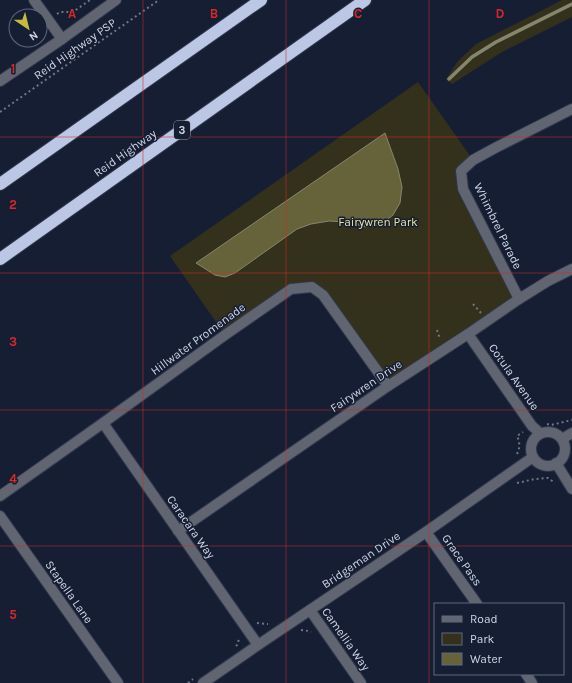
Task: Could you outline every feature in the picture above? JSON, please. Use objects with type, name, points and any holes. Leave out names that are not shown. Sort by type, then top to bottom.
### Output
[{"type":"highway","points":[[0,184],[261,0]]},
{"type":"highway","name":"Reid Highway","points":[[0,259],[365,0]]},
{"type":"street","points":[[0,81],[116,0]]},
{"type":"street","points":[[48,20],[62,39]]},
{"type":"street","name":"Whimbrel Parade","points":[[519,298],[463,189],[461,171],[473,160],[572,109]]},
{"type":"street","name":"Fairywren Drive","points":[[178,531],[388,386],[468,334],[519,298],[572,269]]},
{"type":"street","name":"Hillwater Promenade","points":[[0,496],[291,289],[312,287],[323,295],[388,386]]},
{"type":"street","name":"Cotula Avenue","points":[[468,334],[532,426],[540,433]]},
{"type":"street","name":"Caracara Way","points":[[103,423],[258,645]]},
{"type":"street","points":[[552,432],[562,439],[564,444],[563,455],[556,463],[546,465],[536,461],[533,457],[531,444],[535,437],[540,433],[552,432]]},
{"type":"street","points":[[562,439],[572,433]]},
{"type":"street","name":"Bridgeman Drive","points":[[203,683],[426,532],[533,457]]},
{"type":"street","points":[[556,463],[572,489]]},
{"type":"street","name":"Stapella Lane","points":[[0,516],[118,683]]},
{"type":"street","name":"Grace Pass","points":[[426,532],[476,603]]},
{"type":"street","name":"Camellia Way","points":[[310,610],[361,683]]},
{"type":"path","points":[[48,20],[60,12],[73,12],[90,0]]},
{"type":"path","name":"Reid Highway PSP","points":[[0,112],[160,0]]},
{"type":"path","points":[[511,486],[517,482],[535,478],[548,478],[560,488]]},
{"type":"green space","points":[[562,0],[572,0],[572,17],[502,52],[452,84],[446,79],[458,61],[476,44]]},
{"type":"green space","name":"Fairywren Park","points":[[418,82],[473,160],[461,171],[463,189],[519,299],[388,386],[312,287],[291,289],[225,335],[170,256]]},
{"type":"water","points":[[385,133],[398,169],[402,187],[400,203],[393,215],[380,225],[366,227],[346,222],[329,221],[311,224],[297,229],[235,273],[225,277],[215,275],[196,263]]},
{"type":"waterway","points":[[449,79],[472,57],[496,42],[572,4]]}]
